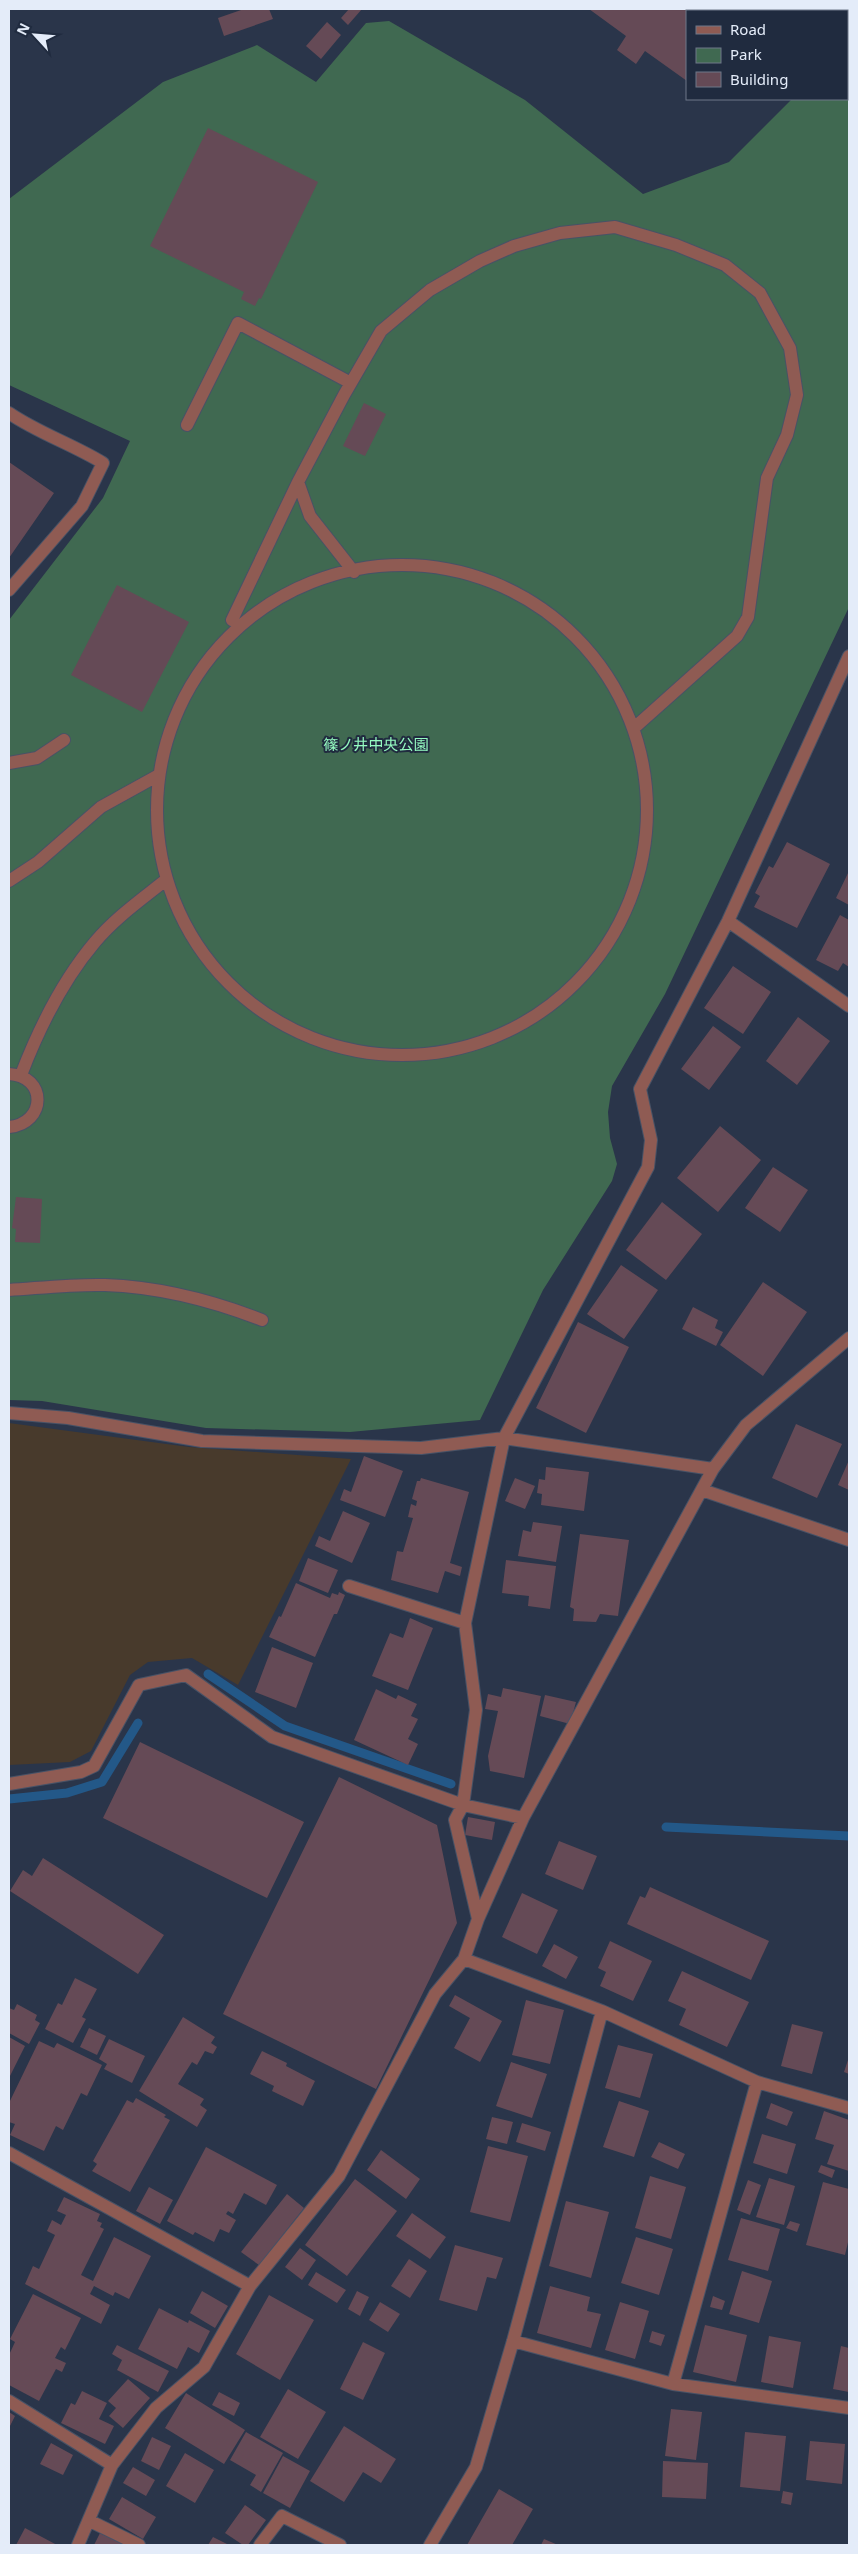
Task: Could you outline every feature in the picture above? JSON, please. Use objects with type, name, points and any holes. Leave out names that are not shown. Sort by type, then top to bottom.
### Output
[{"type":"street","points":[[232,620],[295,588],[369,567],[448,575],[517,591],[560,614],[586,638],[609,668],[627,701],[644,772],[646,857],[609,944],[543,1014],[461,1050],[388,1058],[314,1039],[242,998],[188,934],[158,856],[157,776],[184,693],[232,620],[298,482],[381,331],[430,290],[480,261],[514,246],[560,233],[615,228],[676,245],[725,266],[760,293],[790,348],[797,395],[787,435],[767,478],[748,617],[737,636],[634,728]]},
{"type":"street","points":[[186,425],[238,323],[351,383]]},
{"type":"street","points":[[9,413],[26,425],[87,453],[103,463],[82,506],[9,590]]},
{"type":"street","points":[[298,482],[310,516],[354,572]]},
{"type":"street","points":[[478,1919],[455,1820],[463,1805],[476,1710],[465,1623],[504,1438],[648,1167],[652,1140],[640,1089],[728,921],[849,656]]},
{"type":"street","points":[[9,763],[37,758],[64,740]]},
{"type":"street","points":[[9,881],[38,862],[101,807],[157,776]]},
{"type":"street","points":[[9,1130],[24,1124],[35,1113],[38,1098],[33,1084],[15,1074],[63,986],[95,942],[126,911],[167,879]]},
{"type":"street","points":[[728,921],[849,1006]]},
{"type":"street","points":[[9,1290],[104,1285],[158,1290],[216,1302],[262,1320]]},
{"type":"street","points":[[78,2545],[90,2521],[112,2465],[156,2408],[204,2367],[250,2286],[339,2176],[435,1994],[464,1959],[478,1919],[522,1818],[714,1469],[746,1425],[849,1338]]},
{"type":"street","points":[[9,1413],[68,1418],[202,1441],[421,1448],[504,1438],[714,1469]]},
{"type":"street","points":[[702,1490],[849,1540]]},
{"type":"street","points":[[348,1586],[465,1623]]},
{"type":"street","points":[[9,1784],[81,1772],[94,1766],[139,1685],[186,1675],[272,1737],[463,1805],[522,1818]]},
{"type":"street","points":[[464,1959],[602,2011],[757,2082],[849,2108]]},
{"type":"street","points":[[430,2545],[476,2467],[514,2341],[602,2011]]},
{"type":"street","points":[[673,2384],[757,2082]]},
{"type":"street","points":[[9,2153],[250,2286]]},
{"type":"street","points":[[514,2341],[673,2384],[849,2408]]},
{"type":"street","points":[[9,2401],[112,2465]]},
{"type":"street","points":[[260,2545],[282,2516],[340,2545]]},
{"type":"street","points":[[90,2521],[139,2545]]},
{"type":"shaded area","points":[[9,1423],[189,1447],[351,1459],[238,1685],[192,1658],[148,1662],[130,1675],[91,1751],[70,1762],[9,1765]]},
{"type":"green space","name":"篠ノ井中央公園","points":[[389,21],[525,100],[643,194],[729,162],[791,100],[848,100],[849,41],[849,607],[665,994],[612,1086],[608,1112],[610,1138],[617,1164],[612,1181],[543,1290],[480,1420],[350,1432],[206,1428],[42,1401],[9,1400],[9,620],[103,498],[130,441],[9,385],[9,199],[163,82],[257,45],[316,82],[366,23]]},
{"type":"building","points":[[244,9],[269,9],[273,19],[224,36],[218,18]]},
{"type":"building","points":[[349,9],[362,9],[348,25],[341,18]]},
{"type":"building","points":[[589,9],[789,9],[686,10],[686,80],[645,51],[636,64],[617,50],[626,36]]},
{"type":"building","points":[[327,22],[341,35],[321,59],[306,46]]},
{"type":"building","points":[[208,128],[318,182],[261,299],[259,298],[255,306],[241,299],[244,292],[150,246]]},
{"type":"building","points":[[364,403],[386,414],[365,456],[343,446]]},
{"type":"building","points":[[9,462],[54,493],[9,558]]},
{"type":"building","points":[[117,585],[189,622],[142,712],[71,675]]},
{"type":"building","points":[[787,842],[830,864],[797,928],[754,907],[760,896],[755,893],[769,866],[773,868]]},
{"type":"building","points":[[849,871],[849,905],[836,898]]},
{"type":"building","points":[[840,915],[849,920],[849,967],[843,963],[838,971],[816,960]]},
{"type":"building","points":[[733,966],[771,992],[743,1034],[704,1008]]},
{"type":"building","points":[[798,1017],[830,1041],[797,1085],[766,1061]]},
{"type":"building","points":[[713,1026],[741,1047],[709,1090],[681,1069]]},
{"type":"building","points":[[720,1126],[761,1160],[718,1212],[677,1178]]},
{"type":"building","points":[[773,1167],[808,1190],[780,1232],[745,1208]]},
{"type":"building","points":[[16,1197],[42,1199],[40,1243],[15,1242],[16,1229],[12,1228]]},
{"type":"building","points":[[662,1202],[702,1234],[666,1280],[626,1250]]},
{"type":"building","points":[[621,1265],[658,1290],[624,1339],[587,1314]]},
{"type":"building","points":[[763,1282],[807,1312],[763,1376],[720,1345]]},
{"type":"building","points":[[693,1307],[718,1320],[715,1328],[723,1332],[716,1346],[682,1329]]},
{"type":"building","points":[[578,1322],[629,1347],[586,1433],[536,1408]]},
{"type":"building","points":[[796,1424],[842,1444],[817,1498],[772,1478]]},
{"type":"building","points":[[364,1456],[403,1471],[385,1517],[340,1500],[344,1489],[351,1492]]},
{"type":"building","points":[[849,1460],[849,1490],[838,1485]]},
{"type":"building","points":[[546,1467],[589,1472],[584,1511],[541,1505],[542,1494],[537,1493],[539,1479],[545,1480]]},
{"type":"building","points":[[421,1478],[469,1492],[450,1563],[462,1567],[460,1576],[445,1571],[438,1593],[391,1580],[397,1551],[403,1552],[413,1518],[408,1517],[411,1504],[416,1506],[417,1501],[412,1499],[417,1481],[420,1481]]},
{"type":"building","points":[[515,1478],[535,1486],[525,1509],[505,1501]]},
{"type":"building","points":[[343,1511],[370,1523],[352,1563],[315,1546],[319,1536],[330,1541]]},
{"type":"building","points":[[533,1522],[562,1526],[556,1562],[518,1556],[523,1530],[531,1532]]},
{"type":"building","points":[[580,1534],[629,1540],[618,1616],[600,1614],[596,1622],[573,1621],[574,1609],[570,1607]]},
{"type":"building","points":[[308,1558],[338,1570],[328,1593],[299,1581]]},
{"type":"building","points":[[506,1560],[556,1566],[550,1609],[528,1606],[529,1596],[502,1593]]},
{"type":"building","points":[[296,1583],[330,1598],[332,1593],[338,1595],[339,1592],[345,1595],[337,1614],[334,1614],[315,1657],[269,1637],[279,1616],[281,1617]]},
{"type":"building","points":[[410,1618],[433,1628],[408,1690],[372,1676],[390,1633],[403,1638]]},
{"type":"building","points":[[272,1647],[313,1663],[296,1708],[255,1692]]},
{"type":"building","points":[[503,1688],[541,1696],[524,1778],[490,1771],[488,1756],[498,1711],[485,1709],[488,1694],[501,1697]]},
{"type":"building","points":[[376,1689],[396,1699],[398,1695],[417,1704],[411,1716],[418,1719],[408,1739],[418,1744],[408,1765],[354,1740]]},
{"type":"building","points":[[545,1695],[576,1702],[570,1724],[540,1716]]},
{"type":"building","points":[[140,1742],[304,1822],[267,1898],[103,1818]]},
{"type":"building","points":[[339,1777],[437,1825],[457,1923],[376,2089],[223,2014]]},
{"type":"building","points":[[468,1817],[495,1822],[492,1840],[465,1835]]},
{"type":"building","points":[[559,1841],[597,1856],[583,1890],[545,1874]]},
{"type":"building","points":[[43,1858],[164,1935],[138,1974],[10,1891],[23,1870],[32,1876]]},
{"type":"building","points":[[650,1887],[769,1941],[751,1980],[627,1924],[640,1896],[645,1898]]},
{"type":"building","points":[[522,1893],[558,1910],[537,1954],[502,1937]]},
{"type":"building","points":[[610,1941],[652,1961],[633,2001],[600,1986],[606,1972],[598,1968]]},
{"type":"building","points":[[554,1944],[578,1957],[566,1979],[542,1966]]},
{"type":"building","points":[[682,1971],[749,2002],[727,2047],[679,2025],[686,2009],[668,2001]]},
{"type":"building","points":[[75,1978],[97,1989],[82,2017],[86,2019],[73,2043],[45,2029],[58,2003],[62,2005]]},
{"type":"building","points":[[455,1995],[502,2021],[480,2062],[454,2048],[470,2018],[449,2006]]},
{"type":"building","points":[[526,2000],[564,2010],[550,2064],[512,2055]]},
{"type":"building","points":[[17,2004],[37,2015],[35,2020],[40,2023],[29,2044],[9,2033],[9,2008],[14,2010]]},
{"type":"building","points":[[183,2017],[215,2037],[211,2043],[217,2047],[213,2054],[205,2051],[197,2065],[192,2062],[178,2084],[204,2099],[200,2105],[207,2110],[197,2127],[139,2091]]},
{"type":"building","points":[[792,2024],[823,2032],[812,2074],[781,2066]]},
{"type":"building","points":[[89,2028],[106,2036],[97,2055],[80,2047]]},
{"type":"building","points":[[9,2037],[25,2046],[9,2078]]},
{"type":"building","points":[[109,2039],[145,2056],[132,2083],[104,2069],[107,2064],[99,2059]]},
{"type":"building","points":[[39,2041],[54,2048],[57,2043],[102,2065],[87,2096],[81,2093],[63,2130],[56,2126],[44,2151],[10,2135],[15,2124],[9,2122],[9,2103]]},
{"type":"building","points":[[618,2045],[653,2054],[640,2098],[605,2088]]},
{"type":"building","points":[[262,2051],[287,2063],[286,2066],[315,2081],[303,2106],[272,2091],[274,2086],[250,2074]]},
{"type":"building","points":[[849,2057],[849,2074],[844,2072]]},
{"type":"building","points":[[511,2062],[547,2074],[532,2118],[496,2106]]},
{"type":"building","points":[[136,2098],[166,2115],[164,2117],[170,2120],[130,2192],[92,2171],[97,2164],[93,2161],[127,2100],[133,2103]]},
{"type":"building","points":[[619,2101],[649,2111],[634,2157],[603,2147]]},
{"type":"building","points":[[771,2103],[793,2112],[787,2126],[766,2118]]},
{"type":"building","points":[[824,2111],[849,2120],[849,2171],[827,2164],[834,2145],[815,2139]]},
{"type":"building","points":[[492,2117],[513,2122],[507,2144],[486,2139]]},
{"type":"building","points":[[522,2123],[551,2132],[545,2151],[516,2142]]},
{"type":"building","points":[[762,2134],[796,2144],[787,2174],[753,2163]]},
{"type":"building","points":[[659,2142],[685,2154],[678,2169],[651,2157]]},
{"type":"building","points":[[488,2146],[528,2156],[510,2222],[470,2212]]},
{"type":"building","points":[[206,2147],[277,2185],[266,2205],[244,2193],[233,2214],[228,2211],[226,2214],[236,2220],[229,2233],[220,2229],[214,2242],[195,2232],[193,2235],[167,2221]]},
{"type":"building","points":[[381,2150],[420,2179],[406,2199],[367,2170]]},
{"type":"building","points":[[821,2165],[835,2170],[832,2178],[818,2172]]},
{"type":"building","points":[[650,2176],[686,2187],[671,2239],[635,2228]]},
{"type":"building","points":[[769,2178],[795,2186],[784,2225],[756,2217]]},
{"type":"building","points":[[355,2179],[397,2211],[347,2276],[305,2245]]},
{"type":"building","points":[[748,2180],[761,2185],[750,2215],[737,2210]]},
{"type":"building","points":[[823,2182],[849,2189],[849,2238],[845,2255],[806,2245]]},
{"type":"building","points":[[149,2187],[173,2200],[160,2224],[136,2211]]},
{"type":"building","points":[[287,2194],[304,2208],[259,2265],[241,2252]]},
{"type":"building","points":[[64,2197],[100,2214],[97,2221],[102,2223],[100,2227],[104,2229],[81,2275],[93,2281],[114,2237],[151,2256],[129,2299],[115,2292],[113,2296],[94,2286],[90,2294],[110,2305],[101,2324],[25,2284],[33,2266],[39,2269],[55,2235],[47,2231],[52,2220],[61,2225],[66,2215],[57,2211]]},
{"type":"building","points":[[566,2201],[609,2212],[591,2278],[549,2266]]},
{"type":"building","points":[[412,2213],[446,2237],[430,2259],[396,2236]]},
{"type":"building","points":[[741,2218],[780,2229],[768,2271],[728,2260]]},
{"type":"building","points":[[790,2221],[800,2224],[797,2232],[786,2228]]},
{"type":"building","points":[[636,2237],[673,2249],[659,2295],[621,2283]]},
{"type":"building","points":[[455,2245],[503,2258],[496,2279],[487,2277],[477,2311],[439,2300]]},
{"type":"building","points":[[300,2248],[316,2260],[302,2280],[285,2267]]},
{"type":"building","points":[[409,2259],[427,2271],[410,2298],[391,2286]]},
{"type":"building","points":[[742,2271],[772,2281],[759,2323],[729,2314]]},
{"type":"building","points":[[316,2272],[346,2290],[337,2303],[308,2285]]},
{"type":"building","points":[[550,2286],[590,2297],[587,2311],[601,2314],[591,2348],[537,2333]]},
{"type":"building","points":[[202,2291],[228,2306],[215,2328],[190,2313]]},
{"type":"building","points":[[357,2291],[369,2297],[360,2316],[348,2309]]},
{"type":"building","points":[[33,2294],[81,2318],[65,2350],[61,2347],[55,2358],[66,2363],[62,2372],[56,2369],[39,2401],[9,2385],[9,2355],[15,2342],[10,2339]]},
{"type":"building","points":[[269,2295],[314,2320],[280,2380],[236,2354]]},
{"type":"building","points":[[713,2296],[725,2301],[722,2310],[710,2307]]},
{"type":"building","points":[[380,2302],[400,2314],[388,2332],[369,2320]]},
{"type":"building","points":[[620,2302],[649,2311],[635,2359],[605,2350]]},
{"type":"building","points":[[159,2308],[188,2323],[189,2320],[210,2331],[199,2353],[188,2347],[177,2369],[138,2349]]},
{"type":"building","points":[[705,2325],[747,2335],[736,2382],[693,2372]]},
{"type":"building","points":[[652,2331],[665,2335],[661,2346],[649,2342]]},
{"type":"building","points":[[769,2336],[801,2342],[793,2388],[761,2382]]},
{"type":"building","points":[[363,2342],[385,2353],[363,2400],[340,2389]]},
{"type":"building","points":[[117,2345],[169,2371],[158,2392],[117,2370],[122,2360],[112,2354]]},
{"type":"building","points":[[841,2346],[849,2348],[849,2392],[833,2389]]},
{"type":"building","points":[[128,2379],[150,2398],[123,2428],[109,2416],[116,2408],[108,2401]]},
{"type":"building","points":[[288,2389],[326,2412],[298,2459],[260,2437]]},
{"type":"building","points":[[82,2391],[107,2403],[99,2419],[114,2426],[105,2444],[61,2423],[71,2403],[75,2405]]},
{"type":"building","points":[[219,2392],[240,2403],[234,2416],[212,2405]]},
{"type":"building","points":[[186,2393],[245,2430],[224,2464],[165,2428]]},
{"type":"building","points":[[671,2409],[702,2412],[696,2460],[665,2456]]},
{"type":"building","points":[[9,2412],[15,2416],[9,2428]]},
{"type":"building","points":[[344,2426],[396,2459],[381,2483],[363,2472],[344,2502],[310,2481]]},
{"type":"building","points":[[246,2432],[283,2453],[261,2492],[250,2485],[256,2475],[230,2460]]},
{"type":"building","points":[[745,2432],[786,2436],[780,2491],[740,2487]]},
{"type":"building","points":[[152,2437],[171,2446],[159,2470],[141,2461]]},
{"type":"building","points":[[810,2441],[845,2444],[842,2484],[806,2480]]},
{"type":"building","points":[[51,2443],[73,2455],[63,2475],[40,2464]]},
{"type":"building","points":[[185,2453],[214,2470],[195,2503],[166,2486]]},
{"type":"building","points":[[283,2456],[310,2471],[290,2508],[263,2493]]},
{"type":"building","points":[[663,2461],[708,2463],[706,2499],[662,2497]]},
{"type":"building","points":[[133,2467],[155,2480],[146,2496],[123,2483]]},
{"type":"building","points":[[499,2489],[533,2509],[512,2545],[467,2545]]},
{"type":"building","points":[[783,2491],[793,2493],[791,2505],[781,2503]]},
{"type":"building","points":[[122,2497],[156,2517],[143,2539],[109,2519]]},
{"type":"building","points":[[245,2505],[266,2520],[248,2545],[243,2545],[225,2533]]},
{"type":"building","points":[[25,2528],[57,2545],[16,2545]]},
{"type":"building","points":[[100,2533],[125,2545],[94,2545]]},
{"type":"building","points":[[213,2537],[229,2545],[208,2545]]},
{"type":"building","points":[[544,2539],[558,2545],[541,2545]]},
{"type":"waterway","points":[[208,1674],[285,1726],[451,1784]]},
{"type":"waterway","points":[[9,1799],[67,1793],[102,1782],[138,1723]]},
{"type":"waterway","points":[[666,1827],[849,1836]]}]
